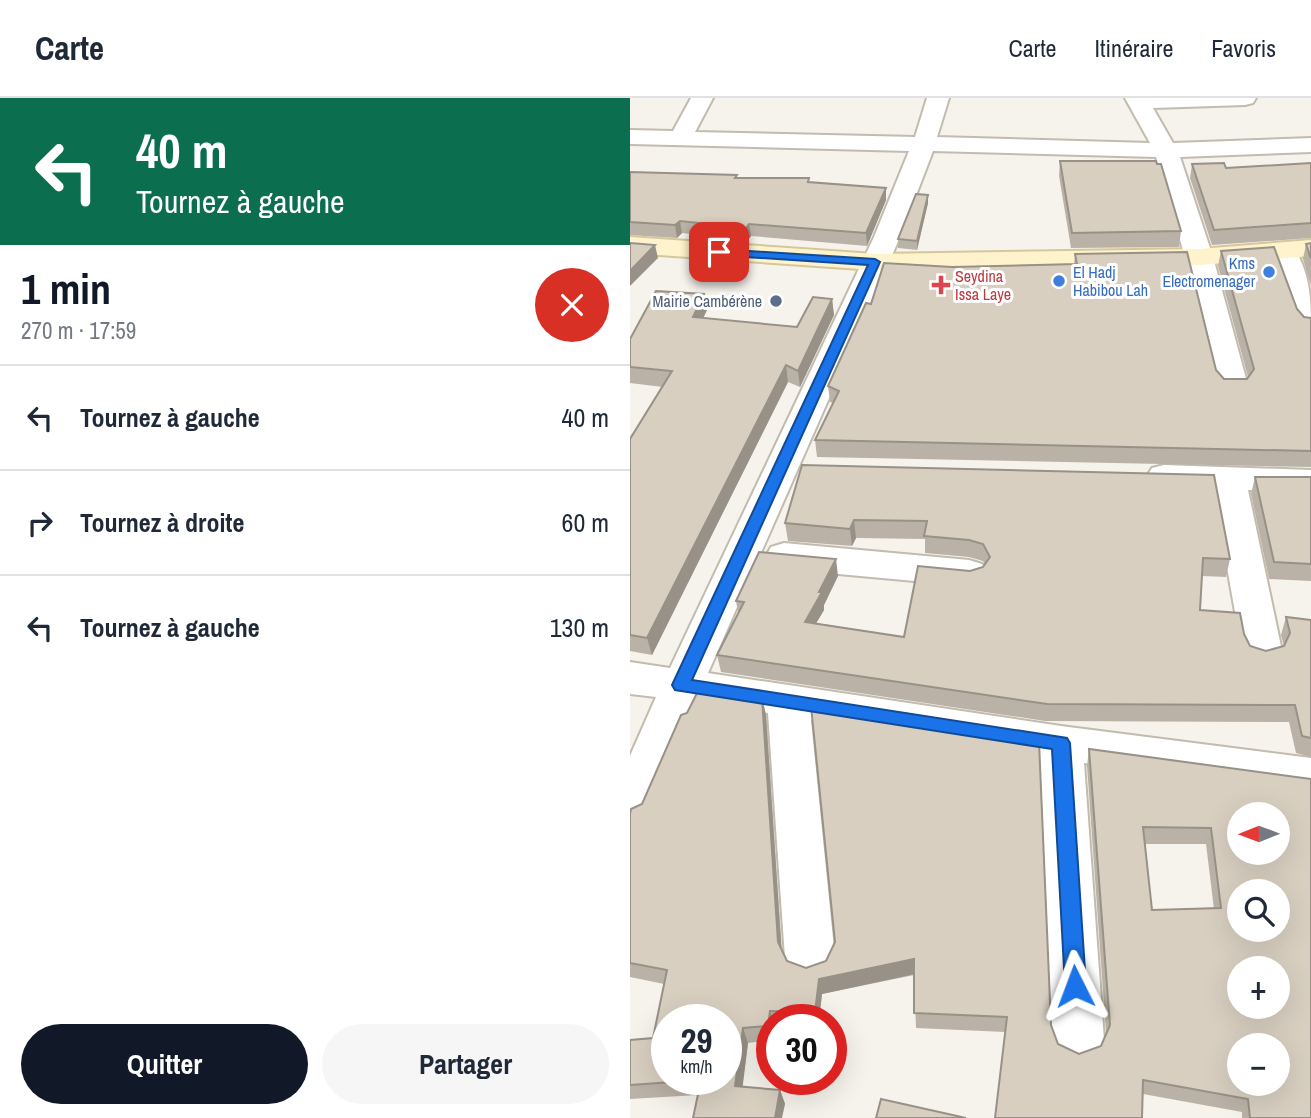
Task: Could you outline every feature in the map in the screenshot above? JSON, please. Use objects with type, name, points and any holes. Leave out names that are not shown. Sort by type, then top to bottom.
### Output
[{"type":"main road","points":[[630,245],[875,262],[1199,257],[1311,248]]},
{"type":"street","points":[[680,139],[702,98]]},
{"type":"street","points":[[630,807],[681,685],[875,262],[925,146],[938,98]]},
{"type":"street","points":[[1232,386],[1199,257],[1166,150],[1137,100],[1245,98]]},
{"type":"street","points":[[630,137],[1166,150],[1311,145]]},
{"type":"street","points":[[1283,251],[1311,324]]},
{"type":"street","points":[[780,469],[821,470]]},
{"type":"street","points":[[1133,476],[1311,481]]},
{"type":"street","points":[[1228,478],[1262,651]]},
{"type":"street","points":[[743,552],[969,573]]},
{"type":"street","points":[[630,678],[1061,743],[1311,776]]},
{"type":"street","points":[[788,700],[810,958]]},
{"type":"street","points":[[1061,743],[1078,1040]]},
{"type":"building","points":[[1060,161],[1156,161],[1161,164],[1181,231],[1072,233]]},
{"type":"building","points":[[1224,163],[1226,168],[1311,163],[1311,223],[1214,230],[1192,164]]},
{"type":"building","points":[[630,172],[737,175],[735,178],[809,178],[808,182],[886,188],[866,233],[749,224],[746,228],[680,221],[675,225],[630,222]]},
{"type":"building","points":[[916,194],[928,195],[917,241],[898,239]]},
{"type":"building","points":[[630,243],[655,245],[630,271]]},
{"type":"building","points":[[1311,243],[1311,259],[1306,244]]},
{"type":"building","points":[[1274,247],[1297,309],[1304,317],[1311,318],[1311,451],[815,440],[839,391],[828,386],[866,303],[871,304],[884,263],[952,267],[1077,264],[1075,254],[1187,252],[1216,370],[1224,379],[1247,379],[1254,369],[1221,251]]},
{"type":"building","points":[[656,291],[704,294],[693,317],[797,327],[813,297],[832,299],[798,371],[786,365],[647,638],[630,635],[630,439],[672,371],[630,367],[630,339]]},
{"type":"building","points":[[802,465],[1214,475],[1230,559],[1203,558],[1200,610],[1240,613],[1244,634],[1250,646],[1266,651],[1284,646],[1290,633],[1286,617],[1311,620],[1311,738],[1302,736],[1295,705],[1047,704],[717,655],[744,602],[736,601],[759,552],[836,559],[805,622],[904,637],[918,566],[970,571],[983,567],[990,557],[983,544],[924,536],[927,521],[854,520],[850,529],[785,523]]},
{"type":"building","points":[[1255,477],[1311,477],[1311,564],[1274,562]]},
{"type":"building","points":[[699,689],[762,698],[778,942],[787,961],[806,968],[826,961],[835,942],[811,706],[1039,742],[1051,1025],[1058,1044],[1079,1054],[1101,1046],[1110,1025],[1089,749],[1311,779],[1311,1118],[1250,1118],[1248,1099],[1231,1096],[1290,1096],[1290,1033],[1227,1033],[1227,1095],[1143,1080],[1142,1118],[995,1118],[1007,1017],[914,1013],[914,959],[819,979],[816,1004],[756,1004],[756,1027],[743,1028],[742,1035],[742,1004],[660,1004],[667,970],[630,963],[630,814],[631,809],[642,804],[681,715],[687,713]],"holes":[[[1143,827],[1211,828],[1221,908],[1152,910]]]},
{"type":"building","points":[[651,1038],[651,1084],[630,1085],[630,1040]]},
{"type":"building","points":[[742,1087],[756,1088],[756,1095],[779,1095],[775,1118],[693,1118],[698,1095],[742,1095]]},
{"type":"building","points":[[881,1099],[966,1118],[876,1118]]},
{"type":"place","name":"Kms Electromenager","points":[[1269,272]]},
{"type":"place","name":"El Hadj Habibou Lah","points":[[1059,281]]},
{"type":"place","name":"Seydina Issa Laye","points":[[941,285]]},
{"type":"place","name":"Mairie Cambérène","points":[[776,301]]},
{"type":"route","points":[[719,252],[875,262],[681,685],[1061,743],[1075,986]]}]
